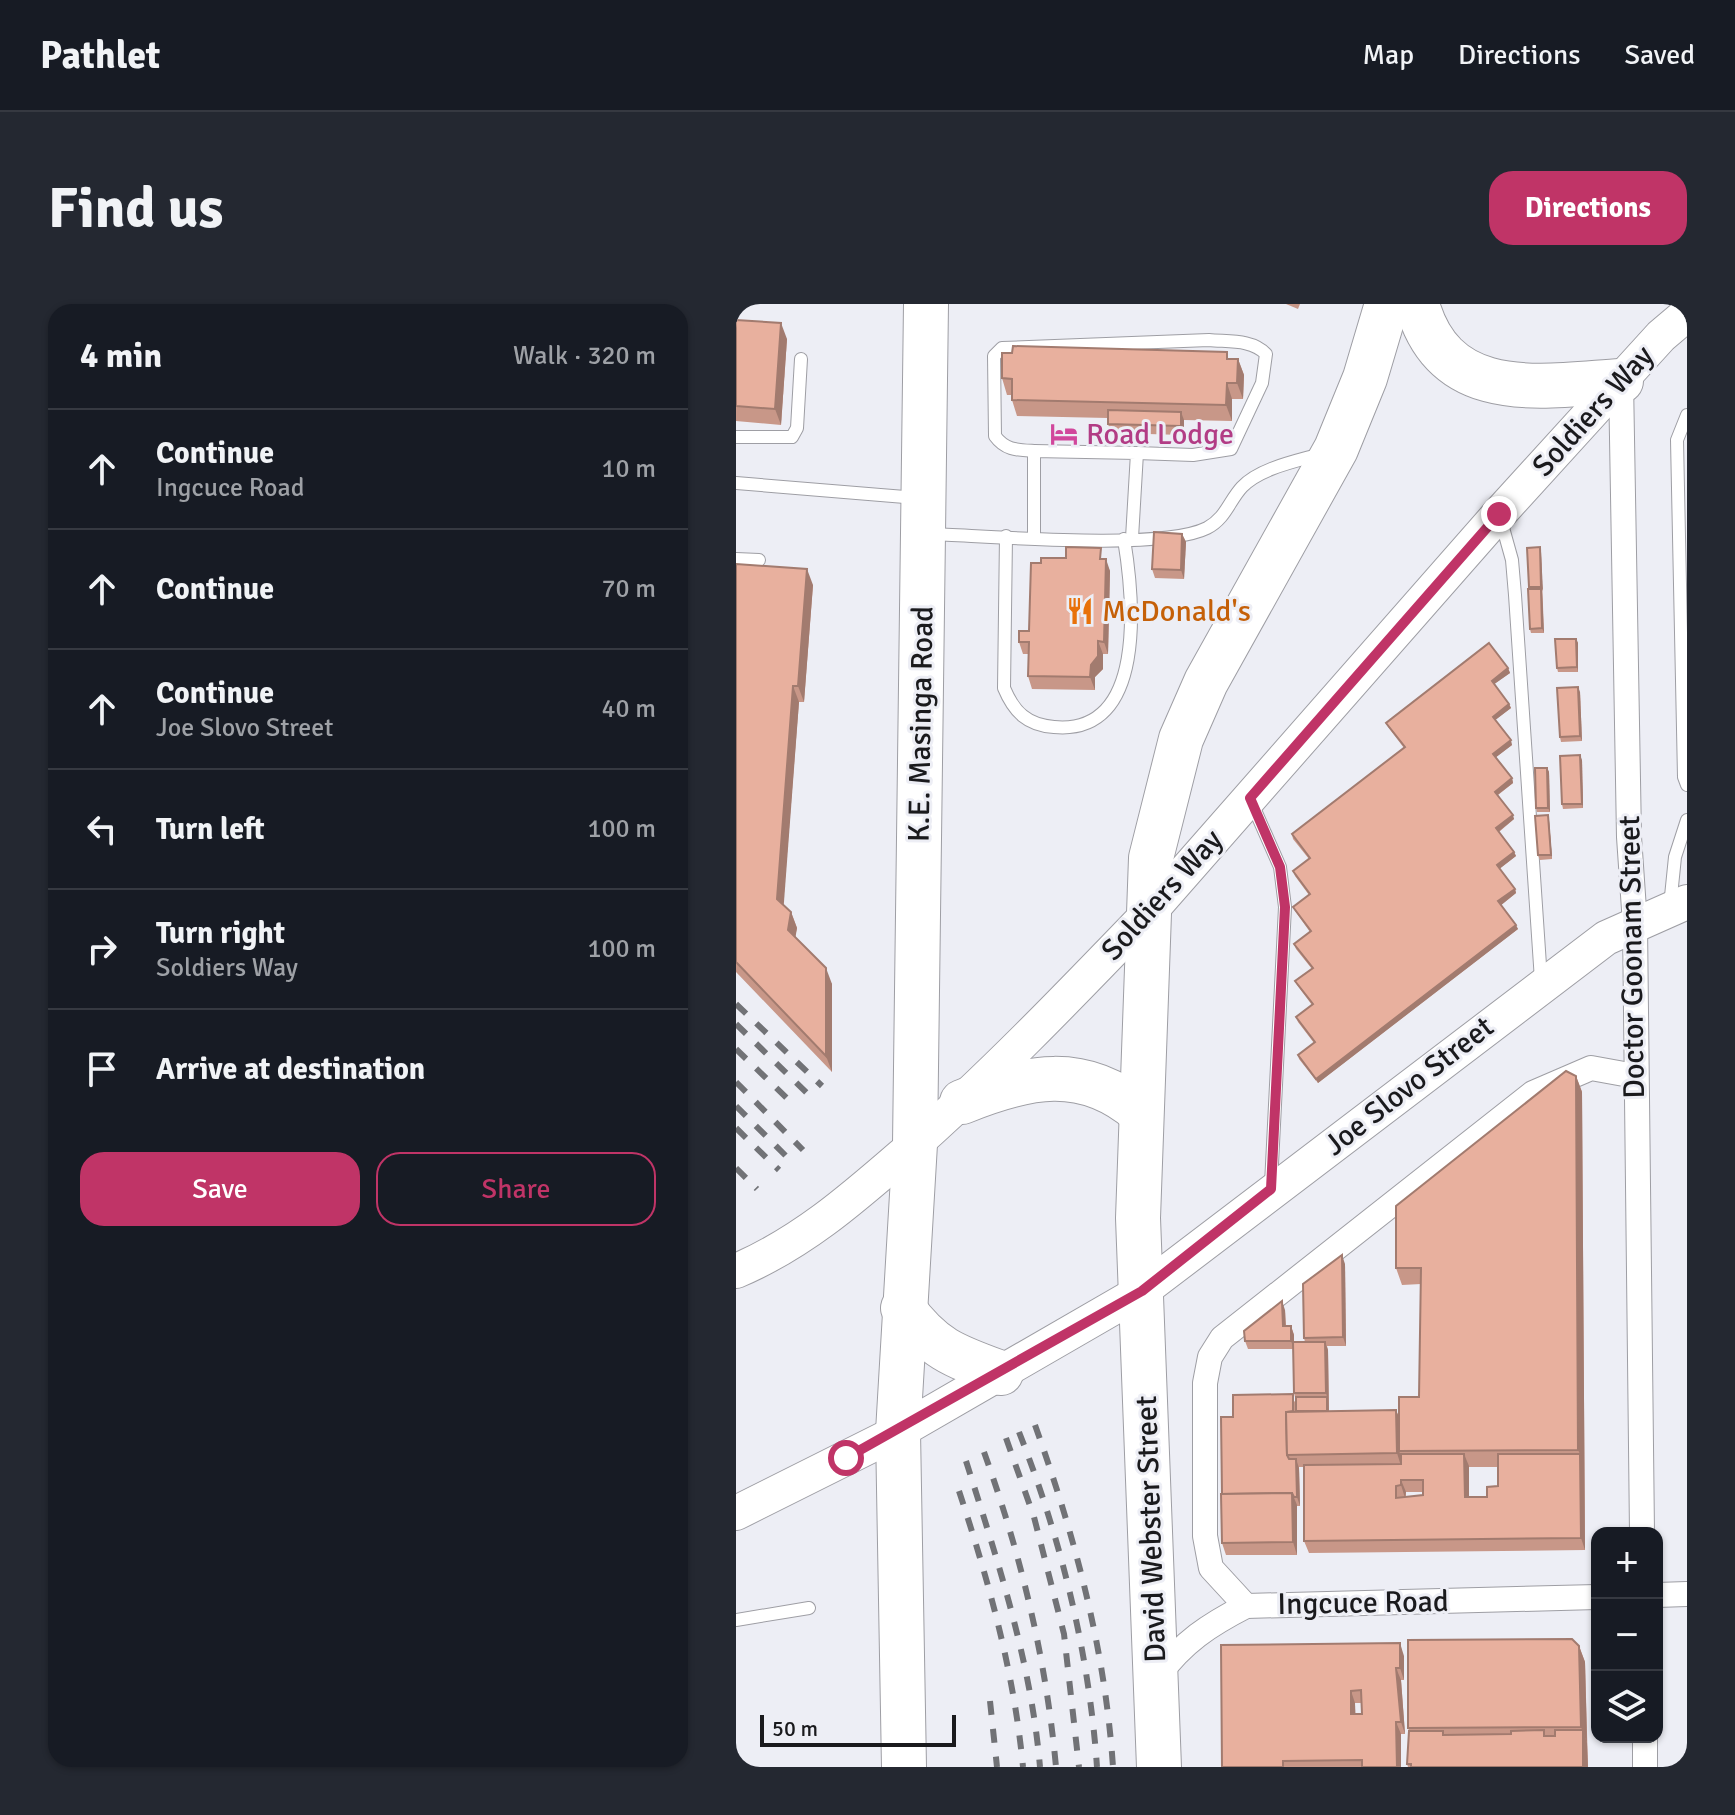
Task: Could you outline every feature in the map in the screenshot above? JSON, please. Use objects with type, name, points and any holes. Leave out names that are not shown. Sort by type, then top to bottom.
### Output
[{"type":"highway","name":"K.E. Masinga Road","points":[[915,1144],[926,304]]},
{"type":"highway","points":[[1142,1291],[1138,1218],[1140,1112],[1146,916],[1151,858],[1181,739],[1206,682],[1336,449],[1365,378],[1387,304]]},
{"type":"highway","points":[[1417,304],[1439,347],[1452,361],[1477,378],[1524,387],[1621,381]]},
{"type":"highway","points":[[962,1102],[1006,1084],[1054,1078],[1118,1093],[1140,1112]]},
{"type":"highway","points":[[904,1767],[898,1432],[915,1144]]},
{"type":"highway","name":"David Webster Street","points":[[1142,1291],[1159,1767]]},
{"type":"highway","points":[[903,1308],[928,1340],[944,1352],[1001,1373]]},
{"type":"main road","name":"Soldiers Way","points":[[736,1271],[831,1217],[962,1102],[1146,916],[1499,514],[1621,381],[1676,330]]},
{"type":"main road","name":"Joe Slovo Street","points":[[1142,1291],[1541,984],[1606,938],[1679,905]]},
{"type":"main road","points":[[736,1513],[898,1432],[1142,1291]]},
{"type":"street","name":"Doctor Goonam Street","points":[[1621,381],[1629,837],[1635,924],[1642,1527]]},
{"type":"street","points":[[1246,1606],[1211,1568],[1205,1536],[1205,1383],[1210,1357],[1222,1338],[1533,1093],[1591,1068],[1635,1076]]},
{"type":"street","points":[[1663,1595],[1687,1594]]},
{"type":"street","name":"Ingcuce Road","points":[[1157,1678],[1176,1652],[1200,1630],[1246,1606],[1591,1597]]},
{"type":"street","points":[[1645,1743],[1645,1767]]},
{"type":"lane","points":[[1209,340],[1243,343],[1260,348],[1266,354],[1262,383],[1231,449],[1223,453],[1193,455],[1137,453],[1012,450],[1002,445],[995,436],[994,356],[1002,348],[1209,340]]},
{"type":"lane","points":[[736,437],[792,437],[797,428],[801,359]]},
{"type":"lane","points":[[1687,415],[1677,440],[1684,777],[1687,785]]},
{"type":"lane","points":[[736,483],[924,516],[1006,536],[1128,539],[1183,534],[1206,528],[1225,514],[1243,486],[1261,475],[1336,449]]},
{"type":"lane","points":[[1034,451],[1034,537]]},
{"type":"lane","points":[[1006,536],[1004,688],[1011,705],[1035,725],[1059,728],[1081,726],[1099,719],[1115,702],[1125,673],[1130,576],[1128,539],[1137,453]]},
{"type":"lane","points":[[1499,514],[1512,560],[1541,984]]},
{"type":"lane","points":[[736,559],[759,560]]},
{"type":"lane","points":[[1250,798],[1280,867],[1285,907],[1271,1189]]},
{"type":"lane","points":[[1679,905],[1675,857],[1687,820]]},
{"type":"lane","points":[[736,1620],[809,1608]]},
{"type":"building","points":[[736,320],[781,323],[775,409],[736,406]]},
{"type":"building","points":[[1013,346],[1227,352],[1227,359],[1238,359],[1237,383],[1227,383],[1226,405],[1012,400],[1012,379],[1002,378],[1002,353],[1012,353]]},
{"type":"building","points":[[1108,410],[1181,412],[1181,426],[1108,424]]},
{"type":"building","points":[[1154,532],[1182,534],[1181,570],[1152,569]]},
{"type":"building","points":[[1066,547],[1101,548],[1100,559],[1106,559],[1104,642],[1098,641],[1098,656],[1091,665],[1090,677],[1028,676],[1029,642],[1019,642],[1019,631],[1029,631],[1031,563],[1041,563],[1041,558],[1066,558]]},
{"type":"building","points":[[1540,547],[1541,587],[1529,587],[1527,548]]},
{"type":"building","points":[[736,564],[807,569],[798,686],[793,686],[777,899],[791,912],[788,930],[826,968],[826,1056],[736,962]]},
{"type":"building","points":[[1528,589],[1541,589],[1542,628],[1530,629]]},
{"type":"building","points":[[1555,639],[1576,639],[1577,667],[1557,668]]},
{"type":"building","points":[[1489,643],[1508,668],[1492,681],[1509,704],[1493,717],[1511,740],[1493,754],[1512,778],[1495,792],[1513,815],[1496,828],[1514,852],[1497,865],[1515,889],[1498,901],[1516,925],[1316,1079],[1298,1055],[1315,1042],[1296,1017],[1313,1004],[1295,981],[1313,968],[1294,944],[1311,931],[1293,907],[1310,894],[1293,871],[1310,858],[1292,834],[1405,747],[1386,723]]},
{"type":"building","points":[[1578,687],[1580,736],[1560,737],[1557,688]]},
{"type":"building","points":[[1580,755],[1582,804],[1562,804],[1560,756]]},
{"type":"building","points":[[1535,768],[1547,768],[1548,808],[1536,808]]},
{"type":"building","points":[[1548,815],[1551,855],[1538,855],[1535,816]]},
{"type":"building","points":[[1566,1071],[1576,1076],[1578,1450],[1399,1451],[1399,1397],[1419,1397],[1421,1268],[1396,1268],[1396,1206]]},
{"type":"building","points":[[1342,1255],[1343,1337],[1304,1338],[1303,1284]]},
{"type":"building","points":[[1282,1301],[1283,1326],[1291,1326],[1291,1341],[1245,1341],[1244,1331]]},
{"type":"building","points":[[1293,1342],[1325,1342],[1326,1393],[1294,1393]]},
{"type":"building","points":[[1293,1394],[1293,1411],[1286,1412],[1287,1455],[1289,1459],[1296,1459],[1297,1497],[1292,1493],[1222,1494],[1221,1417],[1233,1417],[1233,1395]]},
{"type":"building","points":[[1296,1397],[1327,1397],[1327,1411],[1296,1411]]},
{"type":"building","points":[[1396,1410],[1397,1453],[1287,1455],[1286,1412]]},
{"type":"building","points":[[1401,1454],[1464,1454],[1465,1497],[1487,1497],[1487,1487],[1498,1486],[1498,1454],[1580,1454],[1581,1538],[1304,1541],[1304,1465],[1401,1464]],"holes":[[[1401,1480],[1423,1480],[1423,1495],[1396,1498],[1396,1486],[1401,1485]]]},
{"type":"building","points":[[1292,1493],[1293,1542],[1222,1543],[1221,1494]]},
{"type":"building","points":[[1572,1639],[1579,1646],[1581,1727],[1408,1728],[1408,1640]]},
{"type":"building","points":[[1400,1643],[1400,1668],[1396,1668],[1401,1722],[1396,1722],[1397,1767],[1362,1767],[1362,1760],[1283,1761],[1283,1767],[1222,1767],[1221,1645]],"holes":[[[1361,1690],[1362,1714],[1351,1714],[1351,1691]]]},
{"type":"building","points":[[1544,1730],[1544,1736],[1555,1736],[1555,1730],[1583,1730],[1583,1767],[1411,1767],[1407,1764],[1409,1731],[1443,1731],[1443,1735]]},
{"type":"railway","points":[[736,1004],[822,1086]]},
{"type":"railway","points":[[736,1024],[809,1095]]},
{"type":"railway","points":[[736,1049],[796,1107]]},
{"type":"railway","points":[[736,1082],[803,1150]]},
{"type":"railway","points":[[736,1106],[790,1160]]},
{"type":"railway","points":[[736,1128],[779,1170]]},
{"type":"railway","points":[[736,1168],[757,1189]]},
{"type":"railway","points":[[1035,1425],[1086,1593],[1103,1679],[1113,1767]]},
{"type":"railway","points":[[1019,1432],[1048,1513],[1071,1596],[1087,1681],[1097,1767]]},
{"type":"railway","points":[[1006,1438],[1034,1517],[1064,1634],[1079,1767]]},
{"type":"railway","points":[[984,1452],[1030,1607],[1046,1686],[1056,1767]]},
{"type":"railway","points":[[966,1461],[1021,1650],[1040,1767]]},
{"type":"railway","points":[[959,1491],[999,1628],[1023,1767]]},
{"type":"railway","points":[[990,1701],[997,1767]]},
{"type":"place","name":"Road Lodge","points":[[1064,434]]},
{"type":"place","name":"McDonald's","points":[[1080,611]]},
{"type":"route","points":[[846,1458],[945,1406],[1142,1291],[1271,1189],[1285,907],[1280,867],[1250,798],[1499,514]]}]
